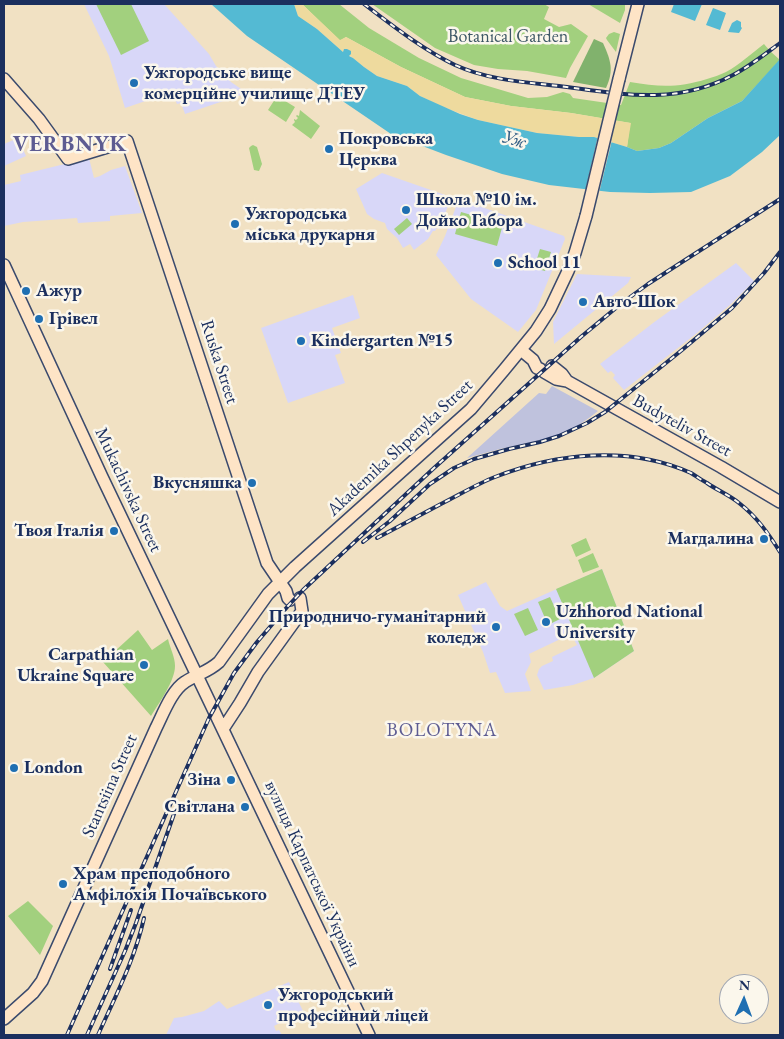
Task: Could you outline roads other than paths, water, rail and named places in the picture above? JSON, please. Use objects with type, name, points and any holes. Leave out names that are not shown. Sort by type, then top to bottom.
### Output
[{"type":"main road","name":"Akademika Shpenyka Street","points":[[196,676],[213,668],[219,662],[268,594],[294,598],[295,567],[471,409],[521,350],[550,310],[575,253],[586,216],[638,4]]},
{"type":"main road","name":"Ruska Street","points":[[4,78],[39,119],[68,159],[127,141],[267,563],[294,598]]},
{"type":"main road","name":"Mukachivska Street","points":[[4,265],[86,444],[223,729]]},
{"type":"main road","name":"Budyteliv Street","points":[[521,350],[543,366],[562,374],[567,381],[780,502]]},
{"type":"main road","points":[[223,729],[258,672],[294,598]]},
{"type":"main road","name":"Stantsiina Street","points":[[4,1019],[33,993],[42,981],[168,703],[181,685],[196,676]]},
{"type":"main road","name":"вулиця Карпатської України","points":[[223,729],[369,1035]]},
{"type":"water","name":"Уж","points":[[211,4],[294,4],[298,16],[317,29],[343,52],[344,49],[351,51],[349,56],[377,76],[407,86],[420,96],[460,114],[478,120],[537,133],[594,137],[637,151],[659,148],[671,143],[708,118],[742,101],[780,59],[780,135],[762,152],[730,176],[691,192],[610,192],[549,185],[502,174],[391,134],[247,36]]},
{"type":"water","points":[[674,4],[702,4],[695,21],[671,12]]},
{"type":"water","points":[[713,8],[726,13],[720,30],[706,25]]},
{"type":"water","points":[[737,20],[741,22],[742,28],[739,33],[728,32],[732,23]]},
{"type":"railway","points":[[364,4],[419,44],[443,59],[468,70],[506,80],[604,92],[648,95],[690,91],[711,85],[733,75],[780,43]]},
{"type":"railway","points":[[67,1035],[209,718],[234,673],[257,642],[303,590],[434,468],[582,336],[648,284],[780,199]]},
{"type":"railway","points":[[363,542],[390,521],[430,484],[454,468],[474,459],[559,436],[605,412],[732,308],[764,273],[780,252]]},
{"type":"railway","points":[[377,538],[482,483],[518,469],[567,458],[618,456],[643,458],[691,473],[731,497],[745,508],[762,526],[780,552]]},
{"type":"railway","points":[[87,1035],[125,951],[175,811]]},
{"type":"railway","points":[[110,969],[131,910]]},
{"type":"railway","points":[[98,1035],[130,963],[144,918]]},
{"type":"place","name":"Ужгородське вище комерційне училище ДТЕУ","points":[[134,83]]},
{"type":"place","name":"Покровська Церква","points":[[329,149]]},
{"type":"place","name":"Школа №10 ім. Дойко Габора","points":[[406,210]]},
{"type":"place","name":"Ужгородська міська друкарня","points":[[235,224]]},
{"type":"place","name":"School 11","points":[[498,263]]},
{"type":"place","name":"Ажур","points":[[26,291]]},
{"type":"place","name":"Авто-Шок","points":[[583,302]]},
{"type":"place","name":"Грівел","points":[[39,319]]},
{"type":"place","name":"Kindergarten №15","points":[[301,341]]},
{"type":"place","name":"Вкусняшка","points":[[252,483]]},
{"type":"place","name":"Твоя Італія","points":[[114,531]]},
{"type":"place","name":"Магдалина","points":[[764,539]]},
{"type":"place","name":"Uzhhorod National University","points":[[546,622]]},
{"type":"place","name":"Природничо-гуманітарний коледж","points":[[496,627]]},
{"type":"place","name":"Carpathian Ukraine Square","points":[[144,665]]},
{"type":"place","name":"London","points":[[14,768]]},
{"type":"place","name":"Зіна","points":[[231,780]]},
{"type":"place","name":"Світлана","points":[[245,807]]},
{"type":"place","name":"Храм преподобного Амфілохія Почаївського","points":[[63,884]]},
{"type":"place","name":"Ужгородський професійний ліцей","points":[[268,1005]]},
{"type":"district","name":"VERBNYK","points":[[70,145]]},
{"type":"district","name":"BOLOTYNA","points":[[442,731]]},
{"type":"park label","name":"Botanical Garden","points":[[508,37]]}]
